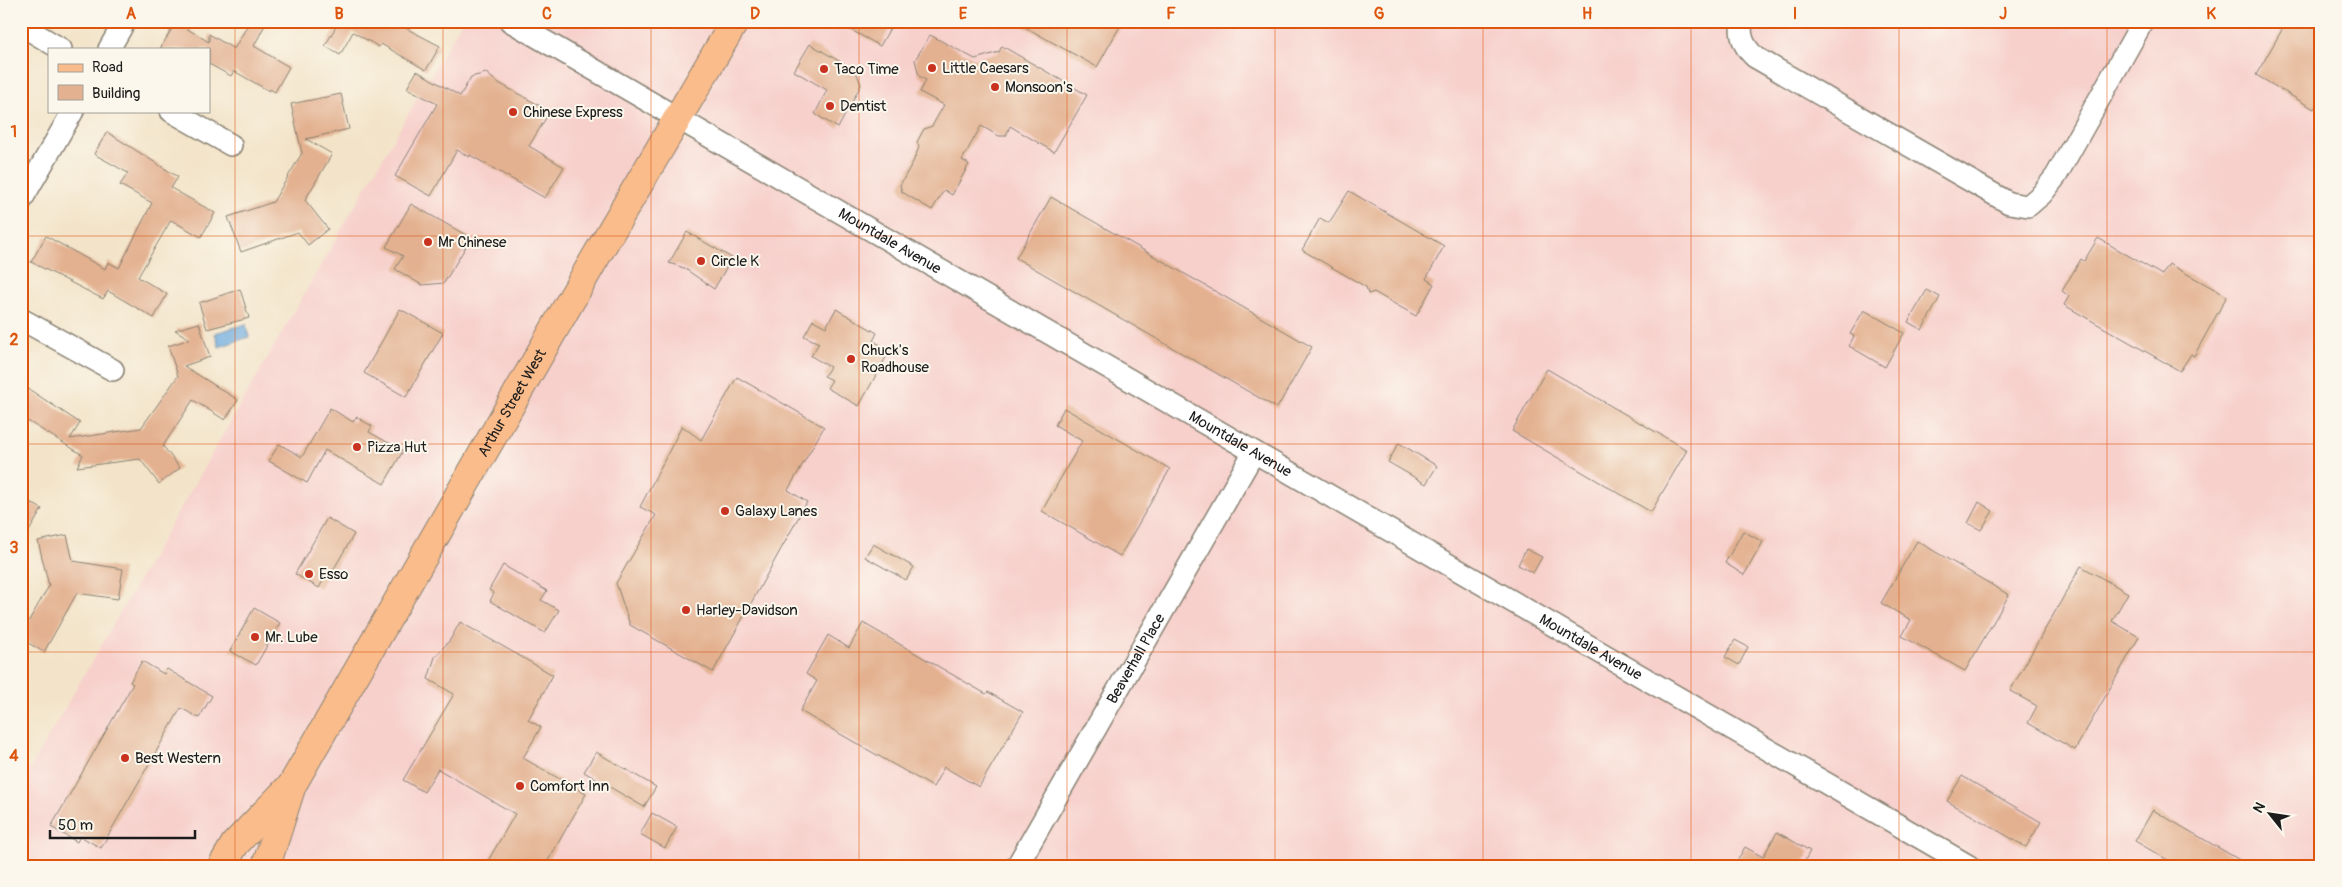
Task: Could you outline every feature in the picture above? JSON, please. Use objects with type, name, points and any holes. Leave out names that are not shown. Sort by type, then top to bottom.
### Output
[{"type":"main road","name":"Arthur Street West","points":[[266,866],[292,785],[594,260],[736,21]]},
{"type":"main road","name":"Arthur Street West","points":[[222,866],[235,844],[292,785]]},
{"type":"street","points":[[110,48],[125,21]]},
{"type":"street","name":"Mountdale Avenue","points":[[510,21],[1969,866]]},
{"type":"street","points":[[1742,21],[1742,38],[1747,50],[1755,57],[2009,203],[2028,206],[2042,194],[2056,176],[2143,21]]},
{"type":"street","points":[[21,25],[59,48]]},
{"type":"street","points":[[21,201],[72,112]]},
{"type":"street","points":[[172,112],[231,144]]},
{"type":"street","points":[[21,319],[113,370]]},
{"type":"street","name":"Beaverhall Place","points":[[1017,866],[1254,452]]},
{"type":"shaded area","points":[[462,21],[2321,21],[2321,866],[21,866],[21,784]]},
{"type":"water","points":[[246,324],[249,337],[219,347],[215,333]]},
{"type":"building","points":[[250,21],[267,21],[254,46],[289,67],[275,92],[270,89],[269,91],[234,71],[231,76],[210,65],[210,48],[161,48],[176,22],[209,42],[209,34],[234,49]]},
{"type":"building","points":[[334,21],[392,21],[440,46],[426,70],[381,44],[379,47],[353,32],[340,55],[325,46],[338,23]]},
{"type":"building","points":[[835,21],[894,21],[880,46]]},
{"type":"building","points":[[1014,21],[1123,21],[1097,67]]},
{"type":"building","points":[[2287,21],[2321,21],[2321,98],[2314,109],[2256,75]]},
{"type":"building","points":[[930,35],[975,59],[999,52],[1002,46],[1087,95],[1054,152],[1010,126],[1006,136],[999,136],[981,126],[962,160],[969,164],[952,195],[944,190],[932,210],[902,192],[900,185],[913,162],[919,147],[917,142],[924,129],[932,126],[944,105],[920,92],[926,80],[919,76],[915,60]]},
{"type":"building","points":[[810,44],[856,71],[861,85],[838,128],[815,114],[827,90],[794,71]]},
{"type":"building","points":[[417,71],[460,96],[471,77],[486,73],[497,82],[542,107],[546,118],[529,146],[564,167],[545,198],[470,155],[469,157],[457,150],[431,196],[395,176],[437,104],[407,88]]},
{"type":"building","points":[[341,94],[349,129],[306,139],[332,154],[305,200],[328,229],[308,245],[298,232],[241,252],[228,217],[273,202],[302,153],[291,104]]},
{"type":"building","points":[[107,132],[178,177],[171,188],[215,213],[201,237],[171,220],[138,277],[167,294],[154,318],[108,291],[103,299],[31,262],[46,236],[105,269],[108,262],[119,268],[152,203],[120,185],[128,173],[94,154]]},
{"type":"building","points":[[1349,191],[1444,246],[1426,279],[1434,284],[1416,316],[1374,292],[1368,294],[1366,287],[1302,250],[1320,218],[1329,223]]},
{"type":"building","points":[[1051,197],[1312,347],[1277,408],[1016,258]]},
{"type":"building","name":"Mr Chinese","points":[[411,204],[471,238],[444,283],[422,285],[395,269],[403,256],[386,247]]},
{"type":"building","name":"Circle K","points":[[687,232],[732,258],[714,289],[684,268],[669,263]]},
{"type":"building","points":[[2098,238],[2162,275],[2169,264],[2227,296],[2194,356],[2191,354],[2180,371],[2064,305],[2069,296],[2062,291],[2081,259],[2084,261]]},
{"type":"building","points":[[240,289],[249,318],[207,329],[199,303]]},
{"type":"building","points":[[1927,290],[1940,297],[1922,330],[1908,322]]},
{"type":"building","points":[[400,309],[443,333],[406,397],[364,373]]},
{"type":"building","name":"Chuck's Roadhouse","points":[[836,309],[877,333],[873,341],[890,350],[859,406],[827,388],[832,380],[824,376],[830,367],[811,356],[819,343],[804,336],[813,320],[826,327]]},
{"type":"building","points":[[1864,310],[1904,333],[1885,367],[1849,346],[1854,336],[1850,334]]},
{"type":"building","points":[[199,323],[210,357],[184,366],[238,400],[225,420],[193,400],[163,446],[180,468],[159,484],[140,459],[77,467],[83,455],[21,417],[21,384],[80,423],[70,439],[141,428],[178,376],[168,346],[190,339],[175,330]]},
{"type":"building","points":[[1547,369],[1687,450],[1651,512],[1512,431]]},
{"type":"building","points":[[737,377],[824,427],[788,490],[807,502],[713,672],[630,625],[616,583],[656,515],[640,507],[682,426],[701,440]]},
{"type":"building","name":"Pizza Hut","points":[[330,408],[353,422],[356,417],[372,426],[369,432],[403,451],[384,484],[325,450],[307,483],[269,461],[279,444],[302,457]]},
{"type":"building","points":[[1064,408],[1170,469],[1120,556],[1042,511],[1082,441],[1055,425]]},
{"type":"building","points":[[1399,443],[1437,466],[1426,484],[1388,462]]},
{"type":"building","points":[[21,497],[42,509],[21,545]]},
{"type":"building","points":[[1979,502],[1993,511],[1981,530],[1968,523]]},
{"type":"building","points":[[327,518],[354,534],[328,579],[325,577],[319,588],[295,574]]},
{"type":"building","points":[[1743,531],[1763,542],[1744,575],[1725,563]]},
{"type":"building","points":[[67,535],[73,561],[123,569],[118,599],[77,593],[44,652],[21,639],[21,634],[49,586],[38,541]]},
{"type":"building","points":[[1917,541],[2009,595],[1965,671],[1902,636],[1911,620],[1881,603]]},
{"type":"building","points":[[873,544],[914,567],[906,580],[865,557]]},
{"type":"building","points":[[1526,549],[1542,557],[1533,573],[1518,565]]},
{"type":"building","points":[[503,565],[547,591],[541,600],[559,610],[545,633],[490,601],[494,593],[489,590]]},
{"type":"building","points":[[2081,566],[2128,593],[2112,621],[2139,637],[2075,750],[2028,723],[2037,706],[2010,691]]},
{"type":"building","name":"Mr. Lube","points":[[254,608],[280,623],[256,665],[230,651]]},
{"type":"building","points":[[460,622],[553,675],[528,720],[541,727],[523,758],[586,794],[545,866],[485,866],[515,814],[438,769],[424,792],[403,780],[454,694],[428,679],[435,657],[450,640]]},
{"type":"building","points":[[863,623],[986,694],[988,692],[1023,712],[979,787],[944,767],[933,787],[800,711],[817,681],[806,674],[828,635],[849,648]]},
{"type":"building","points":[[1735,640],[1748,647],[1739,665],[1725,657]]},
{"type":"building","points":[[142,661],[164,674],[167,669],[212,696],[199,718],[181,708],[101,848],[80,836],[77,842],[51,827],[133,684],[130,682]]},
{"type":"building","points":[[596,752],[656,787],[644,807],[584,772]]},
{"type":"building","points":[[1962,776],[2041,822],[2026,847],[1947,801]]},
{"type":"building","points":[[2153,810],[2250,866],[2178,866],[2135,841]]},
{"type":"building","points":[[652,813],[677,827],[665,848],[640,834]]},
{"type":"building","points":[[1777,832],[1810,851],[1802,866],[1734,866],[1745,847],[1763,857]]},
{"type":"place","name":"Little Caesars","points":[[932,68]]},
{"type":"place","name":"Taco Time","points":[[824,69]]},
{"type":"place","name":"Monsoon's","points":[[995,87]]},
{"type":"place","name":"Dentist","points":[[830,106]]},
{"type":"place","name":"Chinese Express","points":[[513,112]]},
{"type":"place","name":"Mr Chinese","points":[[428,242]]},
{"type":"place","name":"Circle K","points":[[701,261]]},
{"type":"place","name":"Chuck's Roadhouse","points":[[851,359]]},
{"type":"place","name":"Pizza Hut","points":[[357,447]]},
{"type":"place","name":"Galaxy Lanes","points":[[725,511]]},
{"type":"place","name":"Esso","points":[[309,574]]},
{"type":"place","name":"Harley-Davidson","points":[[686,610]]},
{"type":"place","name":"Mr. Lube","points":[[255,637]]},
{"type":"place","name":"Best Western","points":[[125,758]]},
{"type":"place","name":"Comfort Inn","points":[[520,786]]}]
